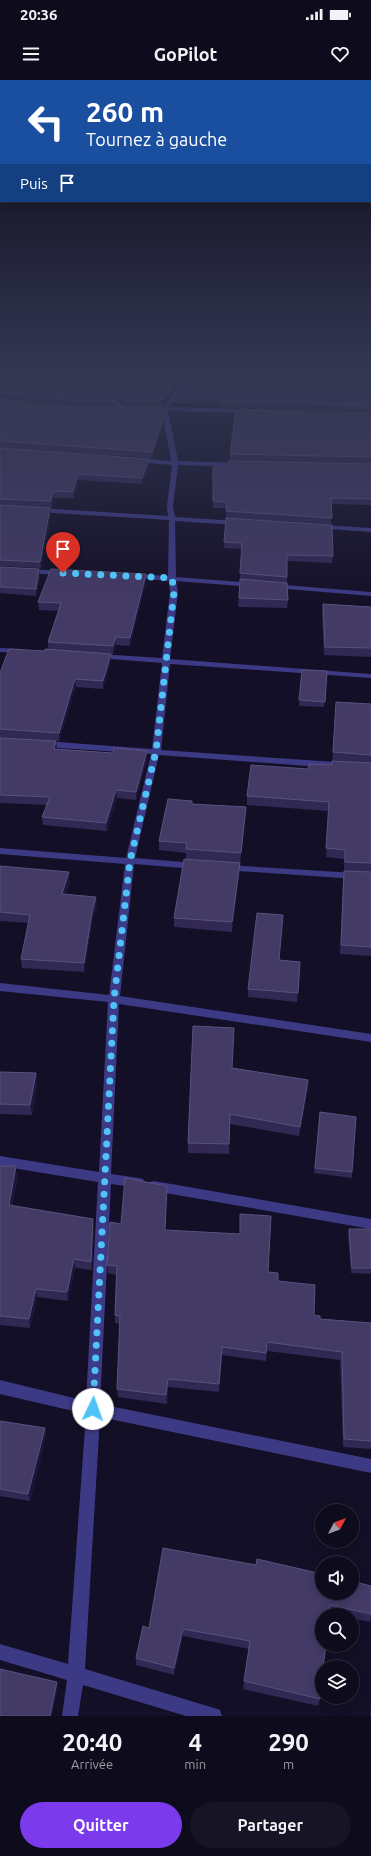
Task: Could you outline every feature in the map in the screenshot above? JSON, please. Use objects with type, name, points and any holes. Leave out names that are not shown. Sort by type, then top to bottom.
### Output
[{"type":"street","points":[[70,1716],[76,1674],[93,1409],[114,999],[130,861],[156,751],[174,592],[172,578],[172,519],[170,506],[175,463],[172,452]]},
{"type":"street","points":[[128,460],[253,465]]},
{"type":"street","points":[[31,510],[244,523]]},
{"type":"street","points":[[307,526],[371,530]]},
{"type":"street","points":[[0,570],[70,573]]},
{"type":"street","points":[[125,576],[172,578],[371,594]]},
{"type":"street","points":[[0,650],[32,652]]},
{"type":"street","points":[[87,656],[371,676]]},
{"type":"street","points":[[31,744],[156,751],[347,766]]},
{"type":"street","points":[[0,851],[371,877]]},
{"type":"street","points":[[0,987],[114,999],[371,1038]]},
{"type":"street","points":[[0,1161],[106,1177],[371,1224]]},
{"type":"street","points":[[0,1387],[93,1409],[371,1466]]},
{"type":"street","points":[[0,1652],[214,1716]]},
{"type":"building","points":[[0,452],[59,452],[149,459],[142,478],[78,474],[73,492],[53,491],[51,501],[0,499]]},
{"type":"building","points":[[230,452],[371,452],[371,457],[230,454]]},
{"type":"building","points":[[229,461],[371,464],[371,499],[331,498],[332,518],[226,511],[227,502],[213,501],[213,467],[228,467]]},
{"type":"building","points":[[0,505],[50,508],[40,562],[0,560]]},
{"type":"building","points":[[226,518],[332,525],[333,556],[287,555],[287,577],[240,573],[242,543],[224,542]]},
{"type":"building","points":[[0,567],[39,569],[36,589],[0,587]]},
{"type":"building","points":[[51,569],[146,574],[130,638],[116,637],[113,646],[48,642],[61,603],[38,602]]},
{"type":"building","points":[[240,579],[287,583],[288,600],[239,598]]},
{"type":"building","points":[[323,604],[371,607],[371,648],[325,647]]},
{"type":"building","points":[[9,649],[45,651],[45,649],[111,654],[103,681],[75,679],[59,733],[0,729],[0,673]]},
{"type":"building","points":[[302,670],[327,671],[325,702],[299,700]]},
{"type":"building","points":[[336,702],[371,704],[371,755],[333,752]]},
{"type":"building","points":[[0,738],[56,741],[54,749],[113,753],[114,748],[147,751],[136,792],[116,790],[106,823],[42,817],[50,797],[0,795]]},
{"type":"building","points":[[332,761],[371,763],[371,863],[345,862],[345,850],[326,848],[329,802],[247,796],[251,765],[308,769],[309,764],[332,765]]},
{"type":"building","points":[[168,799],[192,801],[192,804],[246,807],[241,853],[186,849],[187,843],[159,841]]},
{"type":"building","points":[[184,859],[240,863],[232,922],[174,918]]},
{"type":"building","points":[[0,866],[69,872],[62,894],[96,897],[84,963],[21,959],[30,915],[0,912]]},
{"type":"building","points":[[344,871],[371,872],[371,947],[341,945]]},
{"type":"building","points":[[257,913],[283,915],[279,960],[300,962],[298,993],[248,989]]},
{"type":"building","points":[[193,1026],[234,1028],[232,1068],[308,1080],[300,1127],[230,1114],[229,1144],[188,1143]]},
{"type":"building","points":[[0,1072],[36,1073],[30,1105],[0,1104]]},
{"type":"building","points":[[320,1112],[356,1117],[352,1172],[315,1168]]},
{"type":"building","points":[[0,1166],[16,1166],[9,1205],[93,1219],[91,1262],[74,1259],[67,1292],[36,1289],[29,1319],[0,1316]]},
{"type":"building","points":[[125,1178],[167,1186],[165,1230],[240,1234],[240,1214],[271,1216],[268,1272],[278,1273],[278,1281],[315,1285],[314,1315],[320,1316],[320,1319],[371,1323],[371,1441],[344,1439],[342,1352],[267,1342],[266,1353],[222,1347],[219,1384],[168,1379],[166,1395],[117,1389],[120,1316],[115,1315],[117,1266],[107,1265],[110,1222],[121,1224]]},
{"type":"building","points":[[349,1229],[371,1229],[371,1268],[352,1268]]},
{"type":"building","points":[[0,1421],[45,1428],[28,1494],[0,1489]]},
{"type":"building","points":[[163,1548],[256,1565],[257,1559],[315,1572],[315,1600],[359,1600],[359,1583],[371,1586],[371,1614],[359,1611],[359,1608],[344,1608],[330,1605],[330,1608],[315,1608],[315,1652],[325,1652],[324,1660],[315,1660],[315,1698],[244,1681],[250,1641],[183,1629],[174,1668],[136,1658],[143,1626],[149,1628]]},
{"type":"building","points":[[0,1669],[57,1682],[50,1716],[0,1716]]},
{"type":"route","points":[[63,573],[172,578],[174,592],[156,751],[130,861],[114,999],[93,1409]]}]
